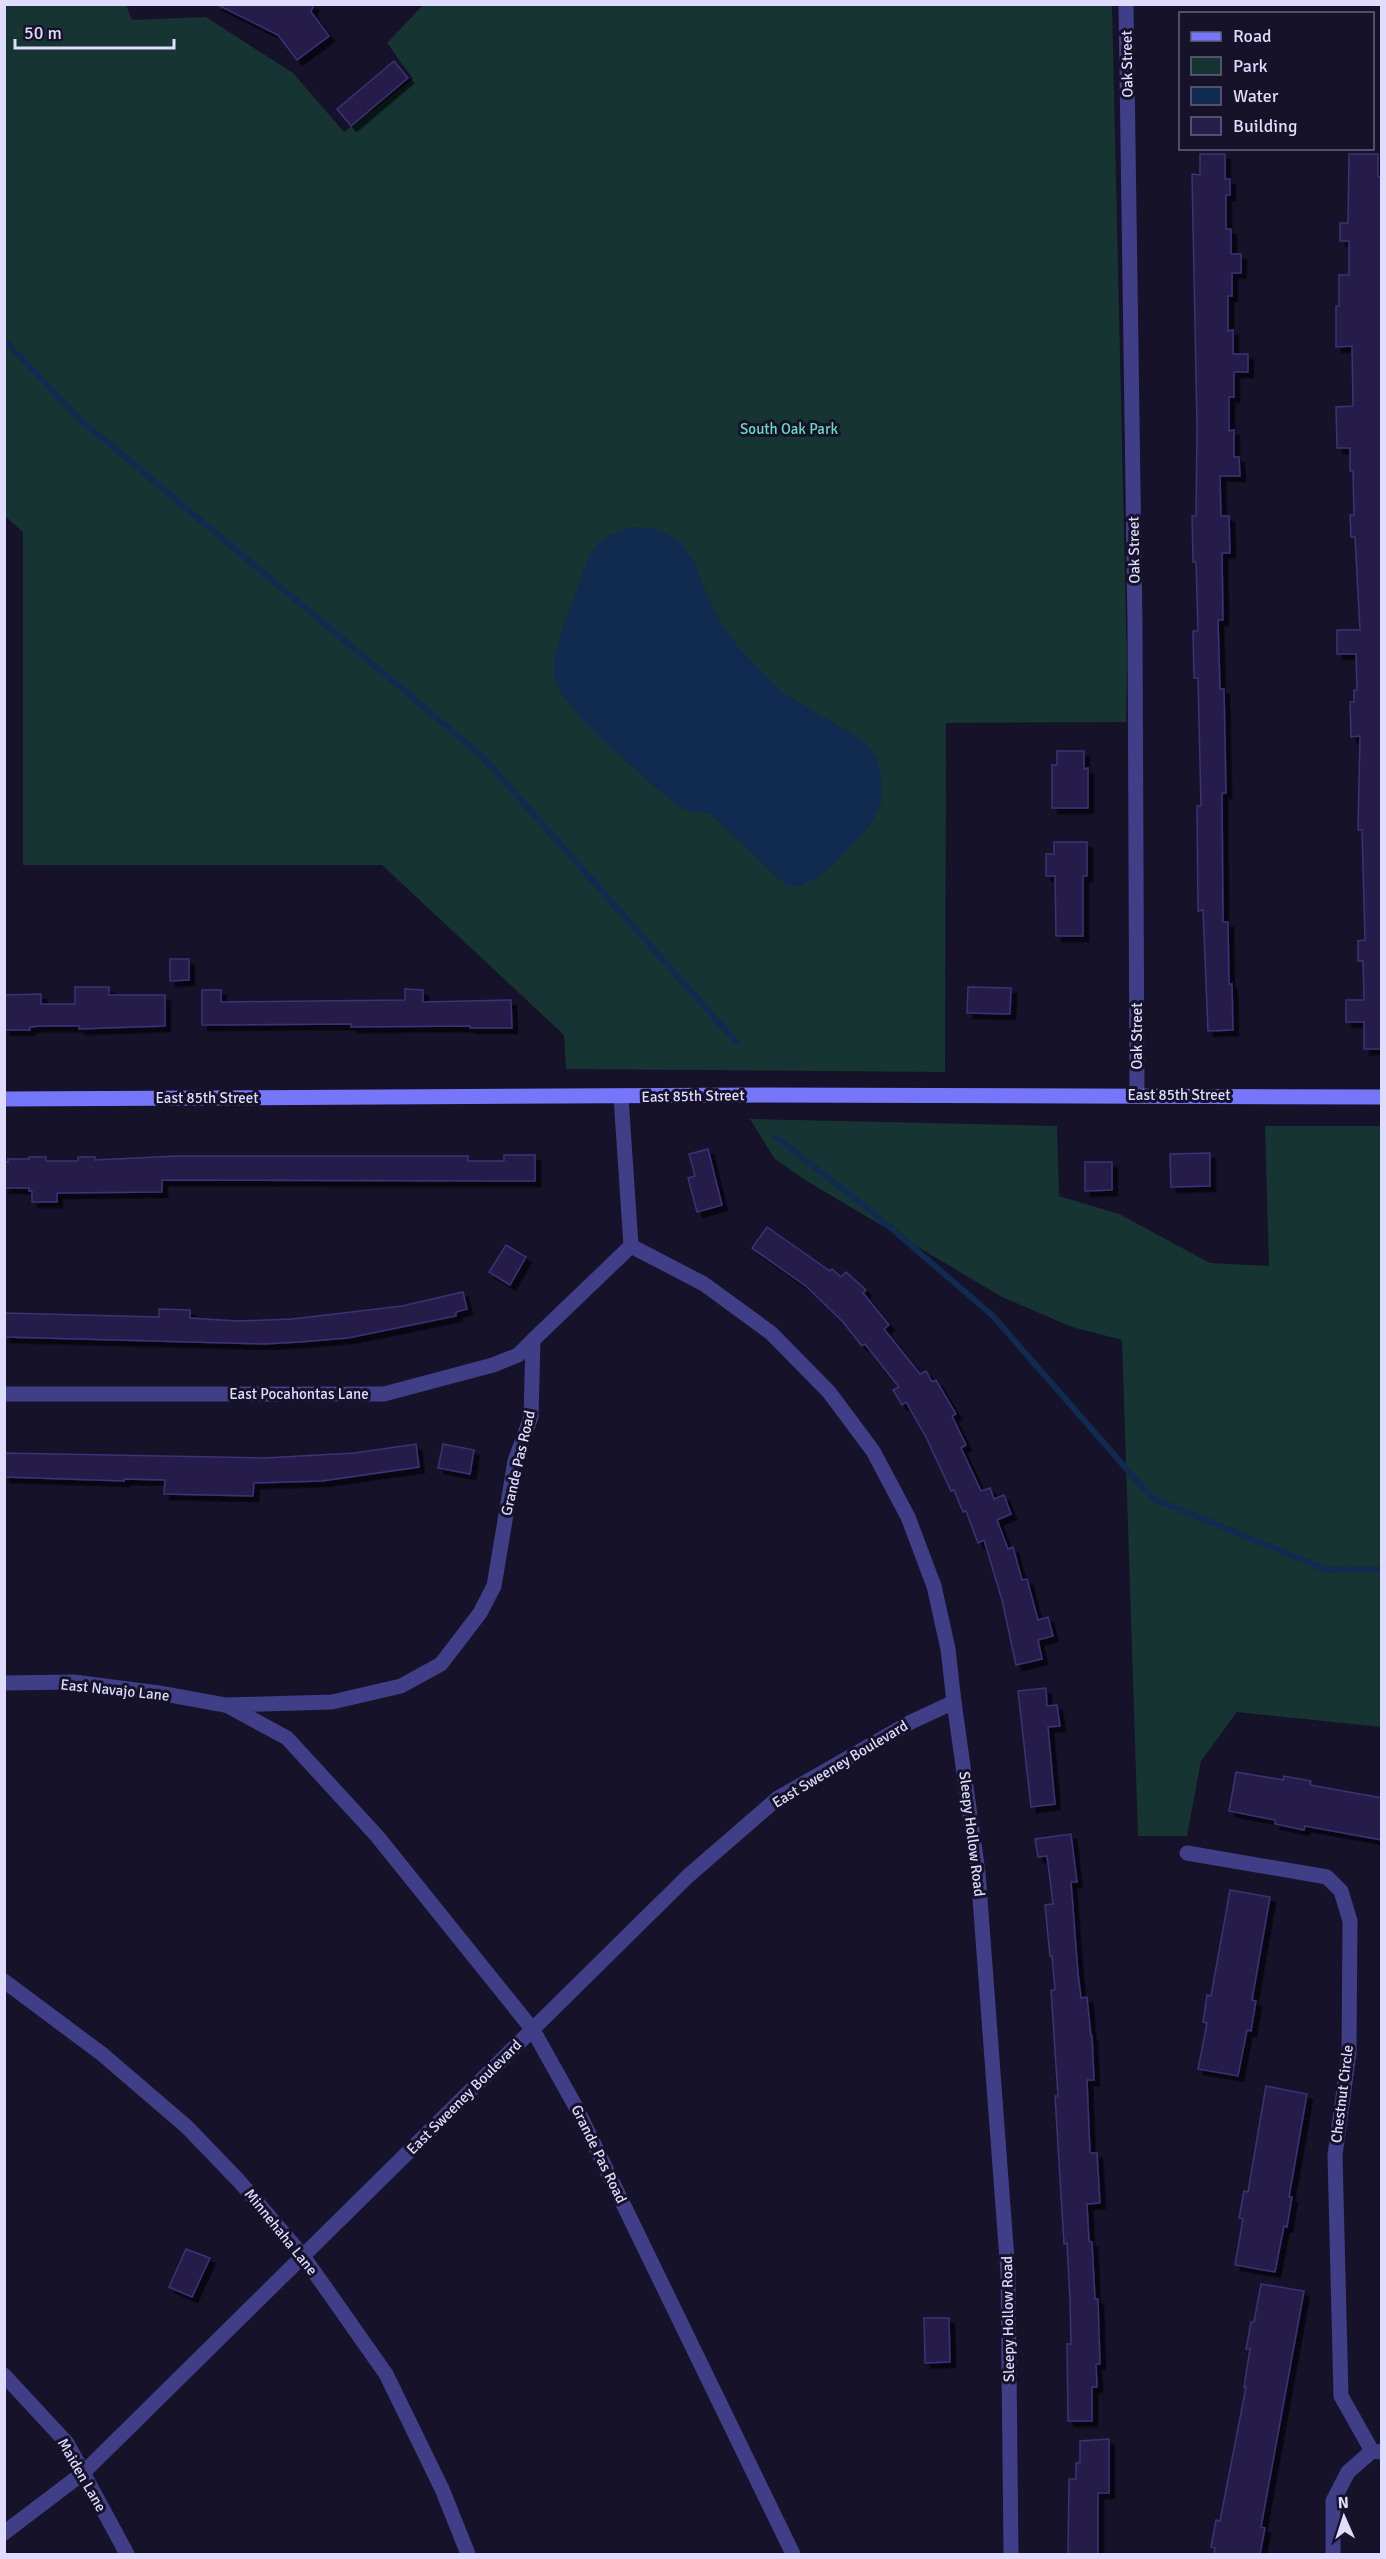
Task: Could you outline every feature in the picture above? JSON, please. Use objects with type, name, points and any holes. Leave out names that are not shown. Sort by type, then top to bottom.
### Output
[{"type":"main road","name":"East 85th Street","points":[[4,1099],[763,1095],[1382,1096]]},
{"type":"street","name":"Oak Street","points":[[1126,4],[1136,626],[1137,1095]]},
{"type":"street","points":[[533,1341],[631,1246],[621,1097]]},
{"type":"street","name":"Sleepy Hollow Road","points":[[631,1246],[704,1284],[771,1333],[830,1392],[873,1451],[908,1517],[934,1586],[948,1649],[978,1872],[1008,2273],[1011,2554]]},
{"type":"street","name":"East Pocahontas Lane","points":[[4,1394],[384,1394],[493,1365],[518,1355],[533,1341]]},
{"type":"street","name":"Grande Pas Road","points":[[401,1686],[441,1664],[480,1613],[494,1586],[515,1461],[531,1417],[533,1341]]},
{"type":"street","name":"East Navajo Lane","points":[[4,1683],[74,1683],[159,1693],[225,1705],[332,1702],[401,1686]]},
{"type":"street","name":"East Sweeney Boulevard","points":[[4,2533],[83,2473],[533,2030],[564,1995],[688,1876],[778,1798],[911,1722],[954,1702]]},
{"type":"street","name":"East Navajo Lane","points":[[225,1705],[287,1738],[339,1795]]},
{"type":"street","name":"Grande Pas Road","points":[[339,1795],[377,1836],[533,2030],[577,2109],[793,2554]]},
{"type":"street","name":"Chestnut Circle","points":[[1187,1853],[1327,1877],[1341,1891],[1350,1921],[1349,2053],[1335,2155],[1341,2396],[1377,2451],[1348,2472],[1333,2501],[1333,2554]]},
{"type":"street","name":"Minnehaha Lane","points":[[4,1981],[102,2054],[187,2127],[239,2181],[303,2256],[386,2374],[442,2489],[468,2554]]},
{"type":"street","name":"Maiden Lane","points":[[4,2375],[67,2443],[127,2554]]},
{"type":"green space","name":"South Oak Park","points":[[4,5],[126,5],[132,20],[206,17],[293,73],[344,132],[413,79],[387,43],[423,5],[1112,5],[1127,662],[1126,722],[946,723],[945,1072],[566,1069],[564,1035],[382,865],[23,865],[23,532],[4,515]]},
{"type":"green space","points":[[750,1119],[1057,1126],[1059,1196],[1119,1214],[1210,1263],[1269,1266],[1265,1126],[1381,1126],[1381,1727],[1237,1712],[1201,1761],[1187,1836],[1138,1836],[1122,1340],[1072,1327],[1002,1297],[805,1180],[774,1158]]},
{"type":"water","points":[[636,527],[656,529],[679,541],[694,562],[714,611],[736,645],[783,693],[861,739],[877,757],[882,784],[880,807],[868,828],[827,871],[800,886],[787,886],[710,814],[677,806],[589,726],[561,692],[555,679],[555,656],[561,632],[586,563],[596,546],[603,540],[622,530]]},
{"type":"building","points":[[216,4],[314,4],[311,12],[329,36],[297,60],[278,35]]},
{"type":"building","points":[[394,61],[408,78],[351,126],[337,109]]},
{"type":"building","points":[[1200,154],[1225,154],[1225,179],[1230,179],[1230,195],[1226,195],[1226,229],[1231,229],[1231,254],[1241,254],[1241,273],[1232,273],[1232,296],[1228,296],[1228,331],[1233,330],[1233,354],[1248,354],[1248,372],[1234,372],[1234,397],[1229,397],[1229,431],[1234,430],[1234,457],[1239,457],[1240,476],[1220,476],[1221,516],[1229,516],[1230,553],[1222,553],[1223,620],[1218,620],[1220,689],[1224,689],[1226,793],[1222,793],[1223,922],[1228,922],[1229,984],[1232,984],[1233,1030],[1208,1031],[1203,910],[1198,911],[1197,806],[1201,806],[1198,678],[1194,678],[1193,631],[1198,631],[1192,516],[1196,516],[1197,426],[1192,174],[1200,175]]},
{"type":"building","points":[[1349,154],[1378,154],[1378,177],[1381,177],[1382,1049],[1364,1049],[1364,1022],[1346,1022],[1346,1000],[1364,1000],[1363,961],[1358,961],[1358,941],[1365,940],[1362,830],[1358,830],[1360,736],[1351,737],[1350,702],[1354,702],[1354,690],[1357,690],[1356,654],[1337,654],[1337,630],[1360,630],[1355,537],[1351,537],[1350,515],[1354,515],[1353,471],[1350,471],[1350,448],[1337,448],[1336,407],[1353,406],[1352,346],[1336,347],[1339,275],[1349,275],[1349,241],[1340,241],[1340,223],[1348,223]]},
{"type":"building","points":[[1057,751],[1084,751],[1084,769],[1088,768],[1088,808],[1052,808],[1052,765],[1057,765]]},
{"type":"building","points":[[1054,842],[1087,842],[1087,876],[1083,876],[1083,936],[1056,936],[1055,876],[1046,876],[1046,854],[1054,854]]},
{"type":"building","points":[[170,959],[189,959],[189,980],[170,981]]},
{"type":"building","points":[[75,987],[109,987],[109,995],[165,995],[165,1026],[79,1029],[79,1026],[41,1026],[30,1027],[30,1030],[4,1030],[4,995],[41,994],[41,1004],[75,1004]]},
{"type":"building","points":[[968,987],[1011,988],[1010,1014],[967,1013]]},
{"type":"building","points":[[405,989],[423,990],[423,1002],[511,1000],[512,1028],[351,1027],[351,1024],[202,1025],[202,990],[221,990],[221,1002],[405,1000]]},
{"type":"building","points":[[708,1149],[722,1205],[697,1212],[688,1178],[695,1176],[689,1154]]},
{"type":"building","points":[[1210,1153],[1210,1186],[1171,1187],[1170,1154]]},
{"type":"building","points":[[504,1155],[535,1155],[535,1181],[162,1180],[162,1192],[57,1193],[57,1202],[32,1202],[32,1191],[29,1191],[29,1188],[4,1188],[4,1162],[8,1162],[8,1159],[29,1159],[29,1157],[46,1157],[46,1161],[78,1161],[78,1157],[95,1157],[95,1160],[176,1156],[468,1156],[468,1161],[504,1161]]},
{"type":"building","points":[[1085,1162],[1112,1162],[1112,1190],[1085,1191]]},
{"type":"building","points":[[767,1227],[830,1271],[832,1269],[841,1277],[846,1272],[866,1290],[863,1293],[889,1325],[884,1329],[920,1374],[926,1371],[932,1382],[936,1380],[956,1414],[952,1416],[966,1445],[961,1448],[981,1491],[990,1488],[994,1499],[1004,1495],[1011,1514],[997,1520],[1008,1549],[1013,1547],[1022,1580],[1027,1579],[1038,1620],[1048,1617],[1053,1636],[1038,1640],[1042,1659],[1016,1665],[1002,1600],[984,1540],[978,1543],[966,1511],[963,1512],[954,1490],[951,1491],[926,1437],[906,1402],[902,1405],[893,1390],[899,1387],[865,1344],[862,1346],[843,1322],[807,1287],[752,1248]]},
{"type":"building","points":[[506,1245],[526,1257],[510,1285],[489,1272]]},
{"type":"building","points":[[463,1292],[467,1309],[456,1312],[456,1316],[348,1338],[264,1344],[4,1337],[4,1313],[159,1317],[159,1309],[190,1310],[190,1318],[238,1321],[292,1319],[402,1306]]},
{"type":"building","points":[[416,1444],[419,1467],[322,1481],[254,1483],[253,1496],[164,1494],[165,1480],[4,1477],[4,1453],[264,1458],[354,1453]]},
{"type":"building","points":[[443,1444],[474,1450],[470,1474],[438,1468]]},
{"type":"building","points":[[1046,1688],[1047,1706],[1057,1705],[1060,1726],[1048,1727],[1055,1804],[1031,1807],[1018,1691]]},
{"type":"building","points":[[1236,1772],[1283,1780],[1284,1776],[1311,1781],[1310,1785],[1382,1798],[1382,1840],[1305,1826],[1304,1830],[1275,1824],[1275,1820],[1229,1811]]},
{"type":"building","points":[[1071,1834],[1077,1882],[1071,1882],[1078,1973],[1081,1998],[1087,1997],[1092,2036],[1094,2080],[1087,2080],[1090,2153],[1097,2153],[1100,2203],[1087,2204],[1095,2299],[1098,2299],[1100,2364],[1096,2364],[1097,2387],[1092,2387],[1092,2421],[1068,2421],[1067,2344],[1071,2344],[1070,2301],[1067,2243],[1064,2244],[1055,2096],[1058,2096],[1051,1990],[1055,1990],[1045,1905],[1053,1904],[1047,1856],[1038,1857],[1035,1839]]},
{"type":"building","points":[[1230,1890],[1270,1897],[1252,2000],[1256,2001],[1251,2031],[1247,2030],[1238,2076],[1198,2069],[1207,2023],[1203,2022],[1207,1995],[1211,1996]]},
{"type":"building","points":[[1266,2086],[1307,2094],[1289,2197],[1292,2197],[1287,2227],[1284,2226],[1275,2272],[1235,2265],[1243,2219],[1239,2218],[1244,2191],[1248,2192]]},
{"type":"building","points":[[186,2249],[210,2258],[192,2297],[169,2287]]},
{"type":"building","points":[[1261,2284],[1304,2291],[1261,2527],[1265,2528],[1260,2554],[1214,2554],[1215,2548],[1211,2547],[1216,2520],[1220,2521],[1246,2387],[1244,2387],[1250,2349],[1246,2349]]},
{"type":"building","points":[[924,2318],[949,2318],[950,2362],[925,2363]]},
{"type":"building","points":[[1109,2439],[1109,2493],[1098,2493],[1098,2554],[1068,2554],[1069,2479],[1076,2479],[1076,2463],[1080,2463],[1080,2441]]},
{"type":"waterway","points":[[4,340],[81,420],[482,756],[736,1042]]},
{"type":"waterway","points":[[776,1137],[871,1211],[992,1315],[1152,1498],[1327,1570],[1382,1569]]}]
